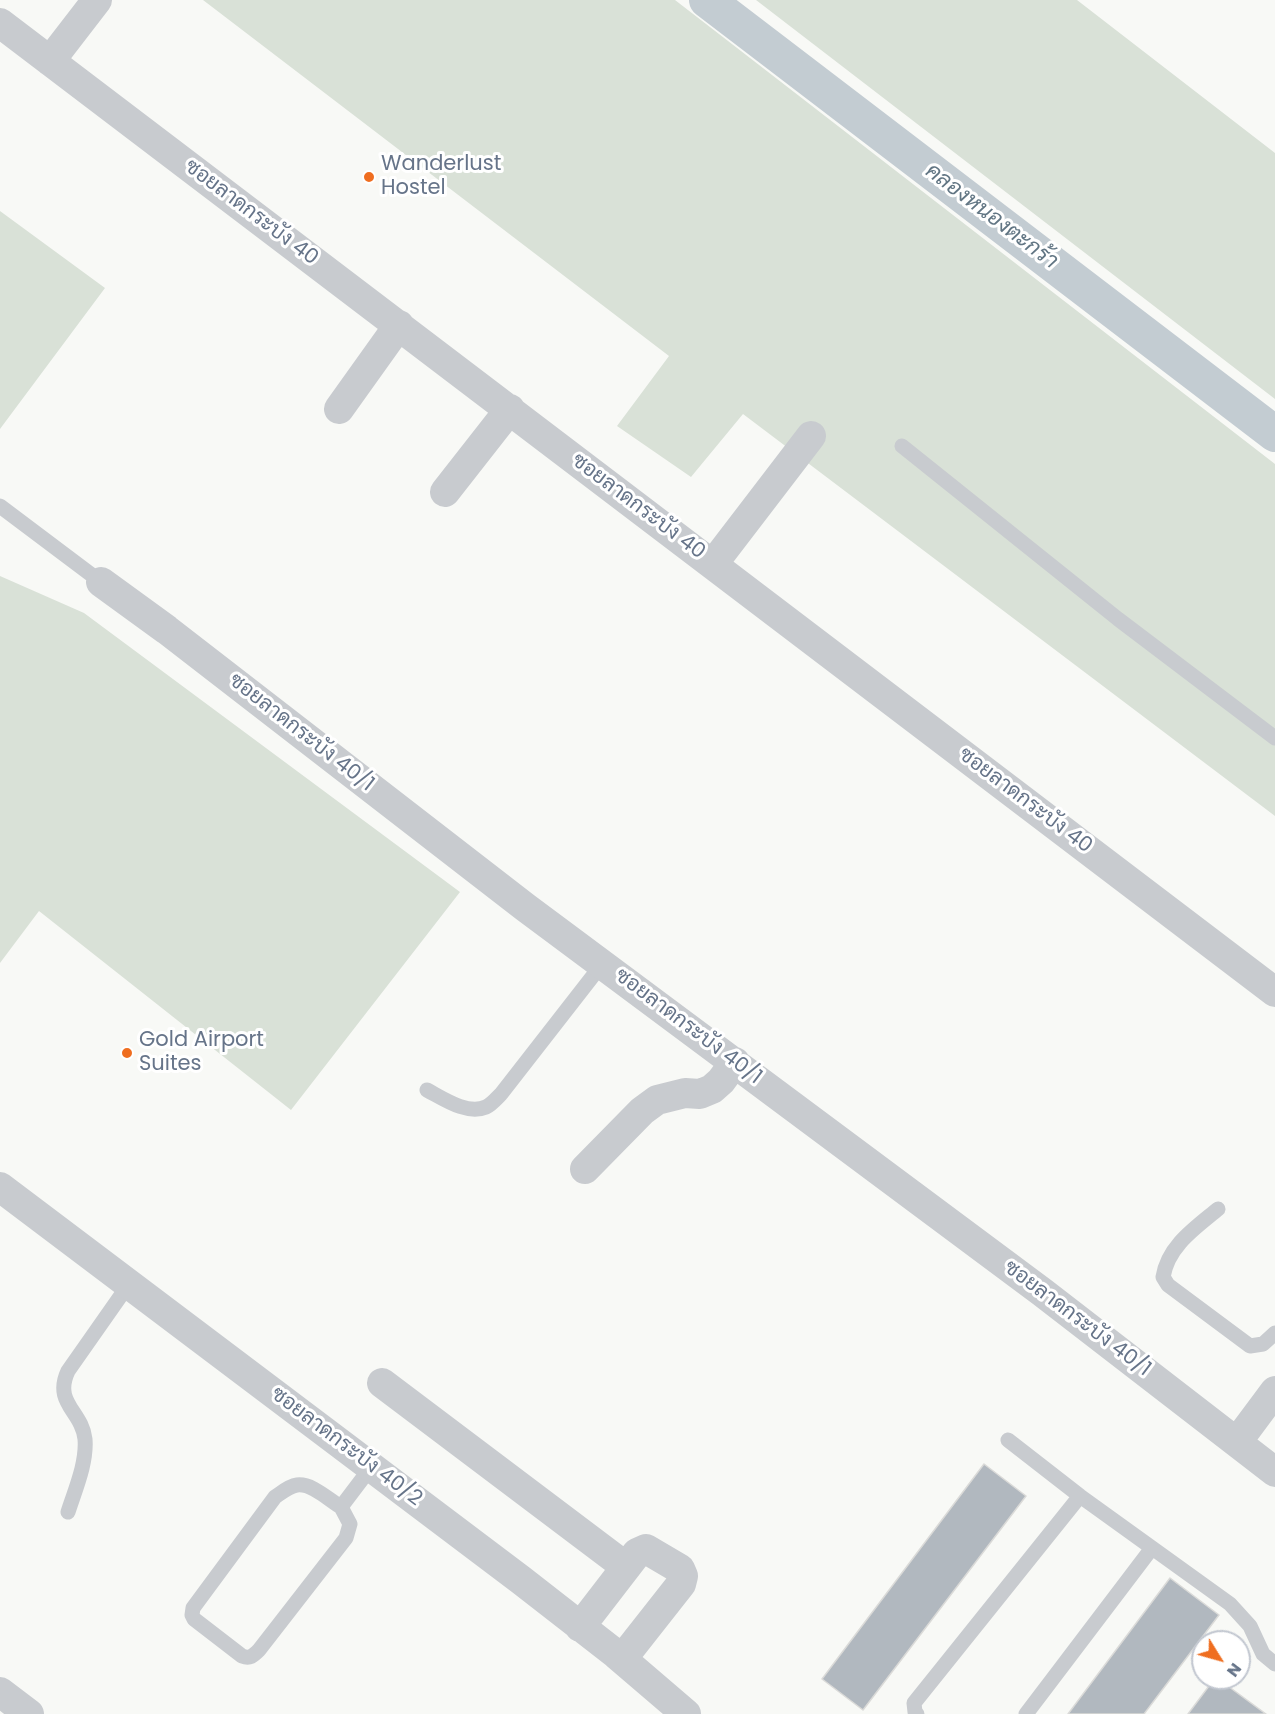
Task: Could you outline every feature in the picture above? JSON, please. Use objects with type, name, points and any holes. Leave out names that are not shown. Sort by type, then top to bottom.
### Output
[{"type":"street","points":[[50,61],[97,0]]},
{"type":"street","name":"ซอยลาดกระบัง 40","points":[[0,23],[1275,992]]},
{"type":"street","points":[[339,409],[399,325]]},
{"type":"street","points":[[445,492],[510,409]]},
{"type":"street","points":[[713,564],[811,436]]},
{"type":"street","name":"ซอยลาดกระบัง 40/1","points":[[101,582],[167,630],[525,907],[1042,1292],[1275,1472]]},
{"type":"street","points":[[585,1169],[657,1100],[685,1093],[700,1094],[712,1089],[735,1062]]},
{"type":"street","name":"ซอยลาดกระบัง 40/2","points":[[0,1187],[372,1466],[622,1659],[686,1714]]},
{"type":"street","points":[[382,1383],[626,1567]]},
{"type":"street","points":[[1237,1442],[1275,1391]]},
{"type":"street","points":[[580,1627],[637,1553],[646,1549],[680,1569],[683,1576],[681,1584],[622,1659]]},
{"type":"street","points":[[0,1692],[29,1714]]},
{"type":"lane","points":[[902,446],[1118,619],[1275,738]]},
{"type":"lane","points":[[0,506],[101,582]]},
{"type":"lane","points":[[427,1090],[454,1104],[472,1109],[488,1107],[501,1094],[603,963]]},
{"type":"lane","points":[[1218,1209],[1174,1249],[1163,1277],[1168,1285],[1250,1347],[1263,1344],[1275,1333]]},
{"type":"lane","points":[[68,1512],[81,1472],[85,1439],[80,1424],[64,1396],[63,1383],[68,1371],[129,1284]]},
{"type":"lane","points":[[1008,1440],[1080,1496],[1230,1604],[1250,1626],[1263,1654],[1275,1664]]},
{"type":"lane","points":[[341,1507],[372,1466]]},
{"type":"lane","points":[[297,1485],[310,1488],[341,1507],[350,1524],[346,1538],[252,1657],[242,1656],[194,1619],[193,1608],[275,1497],[297,1485]]},
{"type":"lane","points":[[917,1714],[914,1702],[1080,1496]]},
{"type":"lane","points":[[1026,1714],[1152,1548]]},
{"type":"shaded area","points":[[203,0],[675,0],[1275,464],[1275,816],[743,414],[691,477],[617,426],[669,356]]},
{"type":"shaded area","points":[[756,0],[1077,0],[1275,153],[1275,399]]},
{"type":"shaded area","points":[[0,211],[105,288],[0,429]]},
{"type":"shaded area","points":[[0,576],[84,613],[460,892],[291,1110],[39,911],[0,963]]},
{"type":"building","points":[[984,1464],[1026,1496],[863,1710],[822,1679]]},
{"type":"building","points":[[1170,1578],[1219,1615],[1208,1630],[1191,1630],[1191,1652],[1144,1714],[1068,1714]]},
{"type":"building","points":[[1206,1690],[1233,1690],[1266,1714],[1188,1714]]},
{"type":"waterway","name":"คลองหนองตะกร้า","points":[[707,0],[1275,434]]},
{"type":"place","name":"Wanderlust Hostel","points":[[369,177]]},
{"type":"place","name":"Gold Airport Suites","points":[[127,1053]]}]
